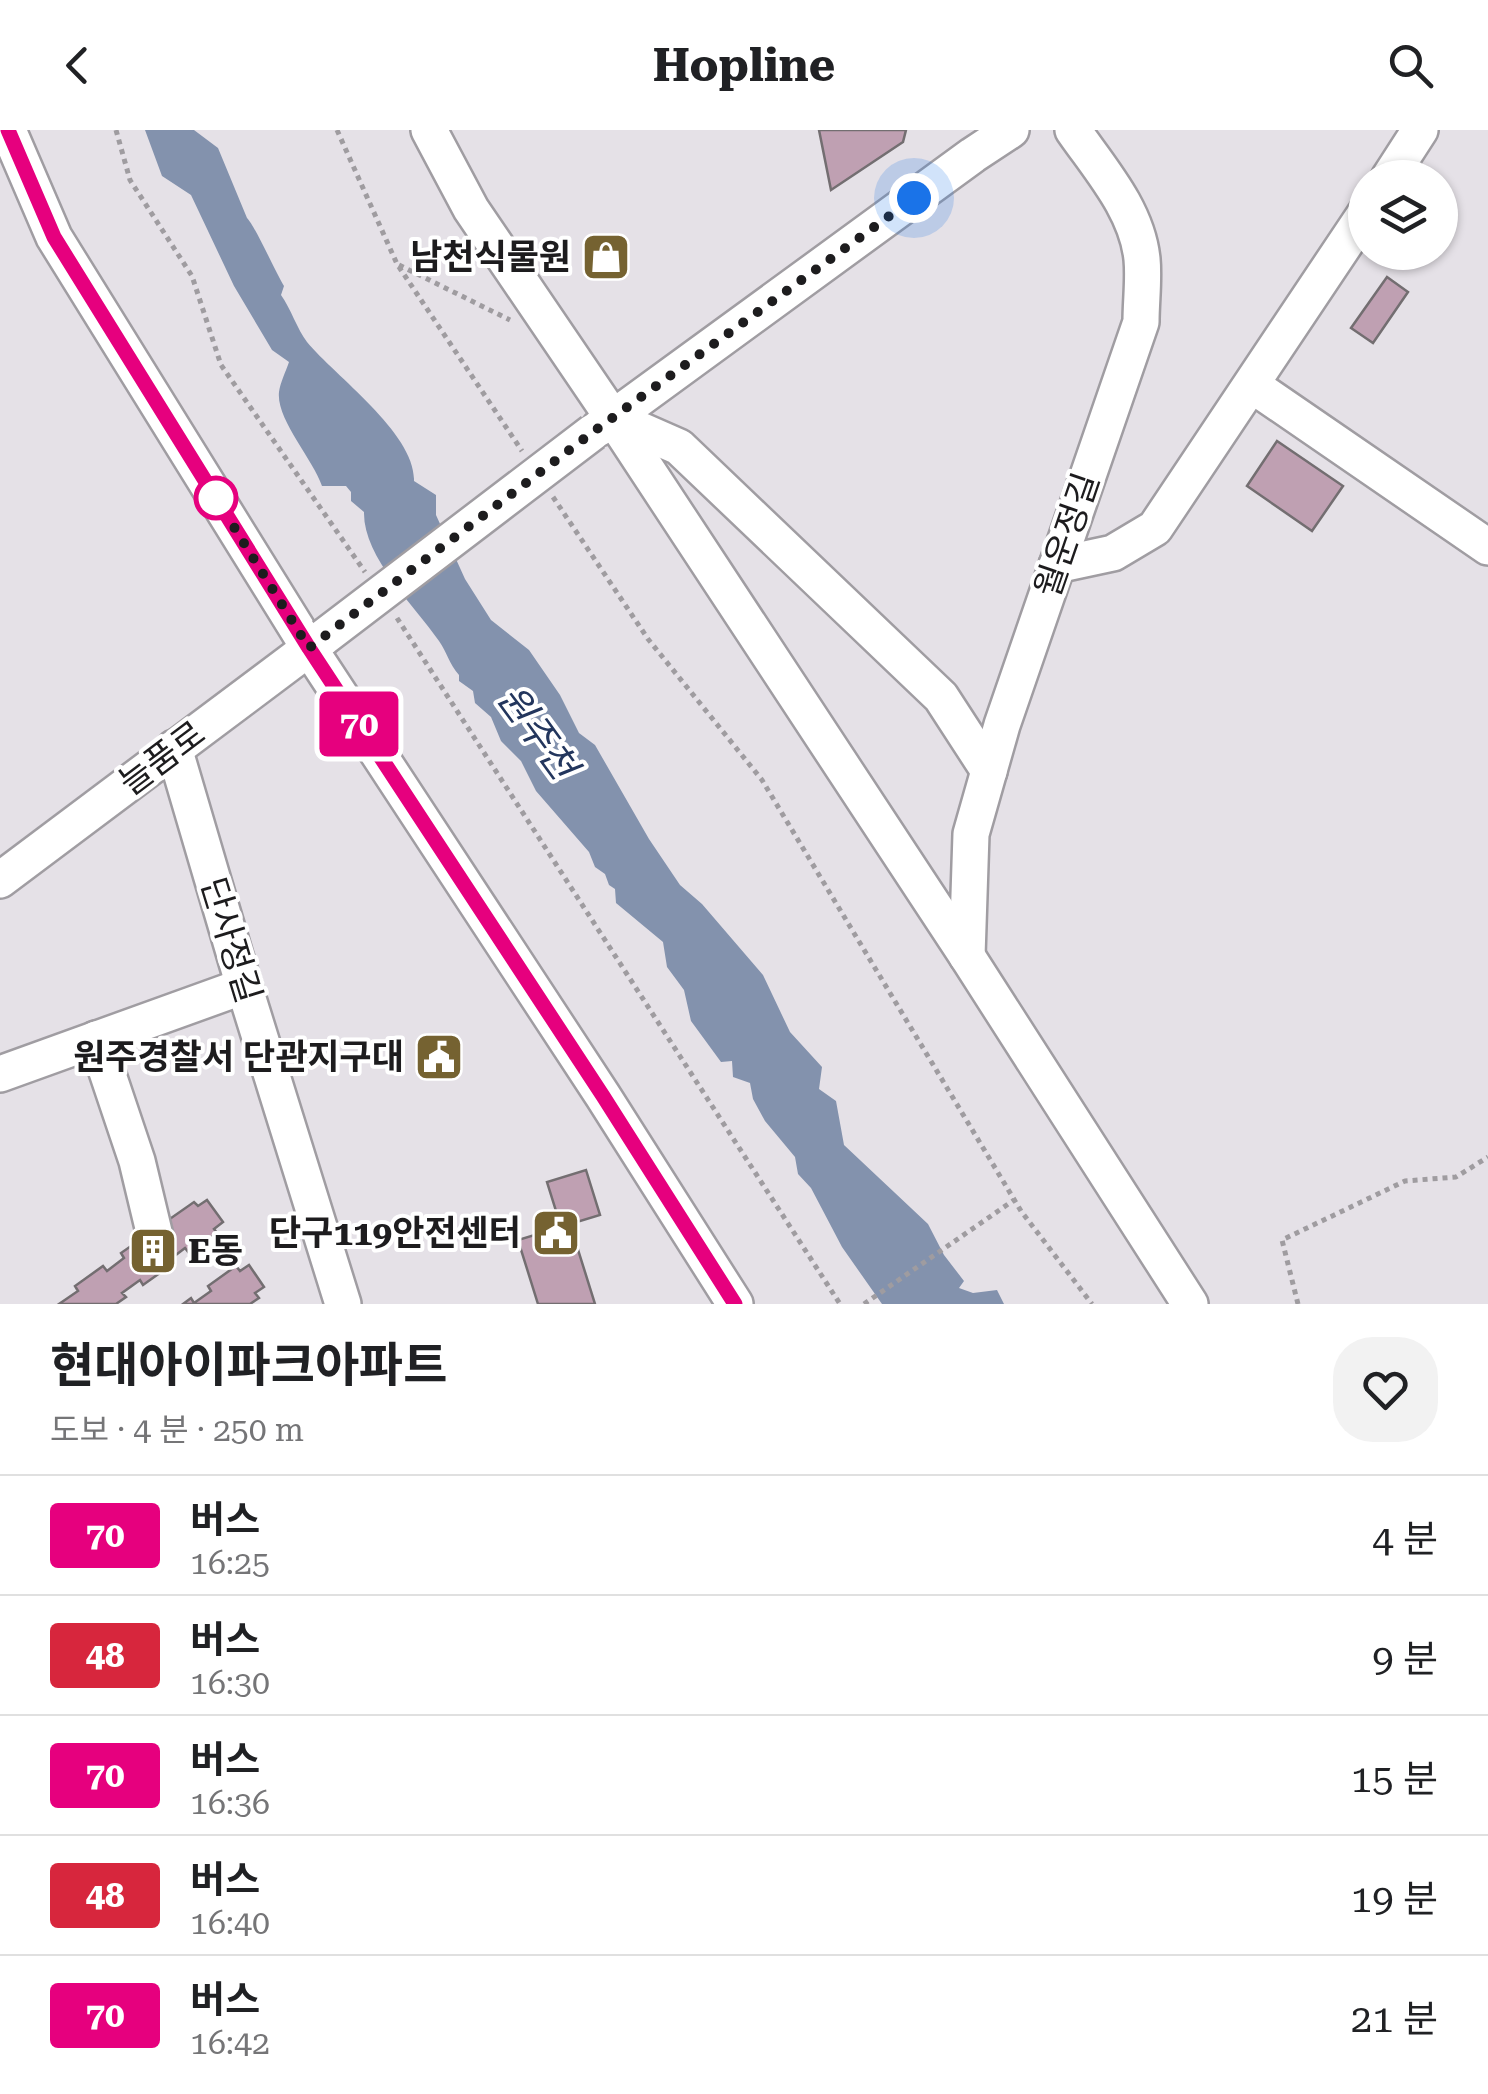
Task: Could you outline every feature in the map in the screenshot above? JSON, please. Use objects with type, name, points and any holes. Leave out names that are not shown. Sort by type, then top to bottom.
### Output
[{"type":"street","points":[[8,130],[54,237],[317,642],[735,1304]]},
{"type":"street","points":[[429,130],[471,209],[603,425],[967,956],[1190,1304]]},
{"type":"street","points":[[603,425],[970,142],[1012,130]]},
{"type":"street","name":"월운정길","points":[[967,956],[971,834],[1057,565],[1141,322],[1142,257],[1130,220],[1120,196],[1073,130]]},
{"type":"street","points":[[1401,160],[1420,130]]},
{"type":"street","points":[[1057,565],[1113,553],[1155,528],[1348,240]]},
{"type":"street","points":[[1252,385],[1488,547]]},
{"type":"street","points":[[603,425],[679,447],[941,697],[989,771]]},
{"type":"street","name":"늘품로","points":[[0,880],[603,425]]},
{"type":"street","name":"단사정길","points":[[174,748],[343,1304]]},
{"type":"street","points":[[0,1074],[244,986]]},
{"type":"street","points":[[96,1040],[137,1160],[155,1236]]},
{"type":"path","points":[[116,130],[130,180],[192,276],[221,365],[374,584]]},
{"type":"path","points":[[337,130],[397,264],[528,460]]},
{"type":"path","points":[[397,264],[515,322]]},
{"type":"path","points":[[550,492],[648,640],[762,780],[1014,1200],[1092,1304]]},
{"type":"path","points":[[395,616],[840,1304]]},
{"type":"path","points":[[1298,1304],[1282,1240],[1404,1181],[1456,1178],[1488,1156]]},
{"type":"path","points":[[864,1304],[1014,1200]]},
{"type":"water","name":"원주천","points":[[145,130],[194,130],[218,148],[247,218],[284,286],[281,295],[303,337],[372,407],[402,444],[414,481],[436,495],[436,515],[465,579],[491,620],[529,650],[560,695],[579,733],[595,745],[680,885],[702,904],[763,975],[790,1032],[822,1067],[819,1089],[836,1101],[844,1145],[928,1224],[944,1255],[964,1281],[959,1288],[973,1293],[997,1290],[1004,1304],[882,1304],[842,1247],[811,1188],[798,1174],[795,1157],[765,1121],[753,1099],[750,1083],[733,1077],[732,1061],[721,1062],[691,1021],[684,990],[667,967],[663,942],[616,903],[615,889],[605,874],[595,867],[589,852],[536,791],[521,761],[501,741],[491,717],[475,703],[473,691],[459,681],[439,641],[381,563],[366,529],[364,512],[351,501],[351,492],[346,486],[322,486],[280,403],[280,388],[289,362],[272,350],[234,286],[191,195],[162,176]]},
{"type":"building","points":[[819,130],[906,130],[903,142],[831,190]]},
{"type":"building","points":[[1387,277],[1408,292],[1373,343],[1351,328]]},
{"type":"building","points":[[1277,441],[1343,486],[1312,531],[1247,486]]},
{"type":"building","name":"단구119안전센터","points":[[586,1170],[600,1215],[570,1224],[595,1304],[538,1304],[518,1240],[561,1227],[547,1182]]},
{"type":"building","name":"E동","points":[[207,1200],[223,1222],[214,1229],[217,1233],[189,1253],[185,1248],[168,1261],[171,1265],[143,1285],[140,1280],[122,1293],[126,1297],[116,1304],[59,1304],[78,1291],[75,1286],[103,1266],[107,1271],[124,1258],[121,1253],[194,1202],[198,1206]]},
{"type":"building","points":[[249,1265],[264,1287],[255,1293],[259,1298],[250,1304],[183,1304],[191,1298],[194,1303],[211,1291],[208,1286],[236,1266],[240,1271]]},
{"type":"bus line","name":"70","points":[[8,130],[54,237],[309,648],[735,1304]]},
{"type":"place","name":"남천식물원","points":[[606,257]]},
{"type":"place","name":"원주경찰서 단관지구대","points":[[439,1057]]},
{"type":"place","name":"단구119안전센터","points":[[556,1233]]},
{"type":"place","name":"E동","points":[[153,1251]]},
{"type":"route","points":[[216,498],[211,490],[309,648],[593,432],[914,198]]}]
